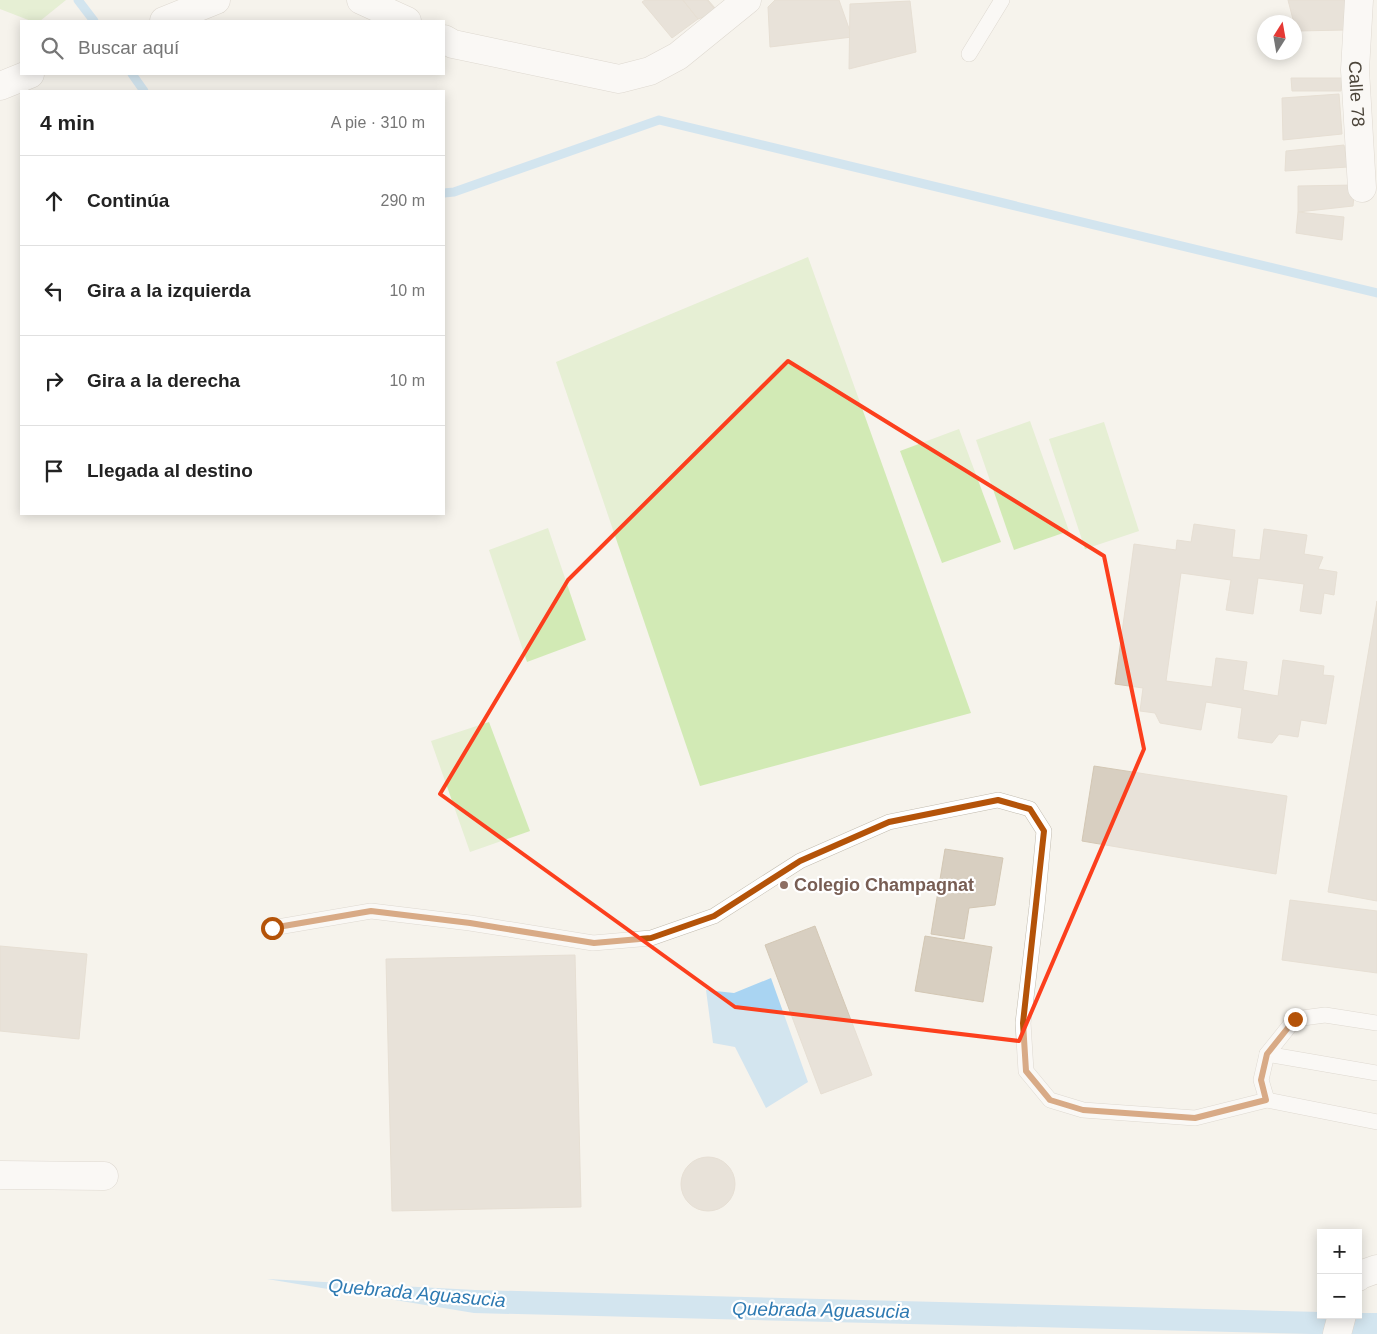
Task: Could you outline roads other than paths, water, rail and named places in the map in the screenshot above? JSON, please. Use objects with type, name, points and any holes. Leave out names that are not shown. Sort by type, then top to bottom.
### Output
[{"type":"street","points":[[166,20],[216,0]]},
{"type":"street","points":[[361,0],[405,20]]},
{"type":"street","points":[[445,40],[453,44],[619,79],[650,71],[678,56],[747,0]]},
{"type":"street","name":"Calle 78","points":[[1359,0],[1367,44],[1355,70],[1368,156],[1362,188]]},
{"type":"street","points":[[0,86],[28,75]]},
{"type":"street","points":[[0,1175],[104,1176]]},
{"type":"street","points":[[1362,1274],[1377,1269]]},
{"type":"lane","points":[[969,54],[1002,0]]},
{"type":"lane","points":[[272,928],[371,911],[470,923],[594,943],[651,938],[714,916],[800,861],[889,822],[998,800],[1030,809],[1044,831],[1023,1023],[1026,1071],[1050,1100],[1083,1110],[1195,1118],[1266,1100],[1377,1122]]},
{"type":"lane","points":[[1266,1100],[1261,1080],[1267,1054],[1295,1019],[1325,1015],[1377,1023]]},
{"type":"lane","points":[[1267,1054],[1377,1073]]},
{"type":"water","points":[[771,978],[808,1082],[766,1108],[735,1047],[713,1043],[706,990],[734,993]]},
{"type":"water","name":"Quebrada Aguasucia","points":[[267,1279],[475,1290],[1317,1312],[1317,1319],[1362,1319],[1362,1313],[1377,1313],[1377,1334],[1312,1334],[474,1313]]},
{"type":"waterway","points":[[78,0],[93,20]]},
{"type":"waterway","points":[[133,75],[143,90]]},
{"type":"waterway","points":[[445,193],[454,192],[659,120],[1377,293]]},
{"type":"place","name":"Colegio Champagnat","points":[[784,885]]}]
